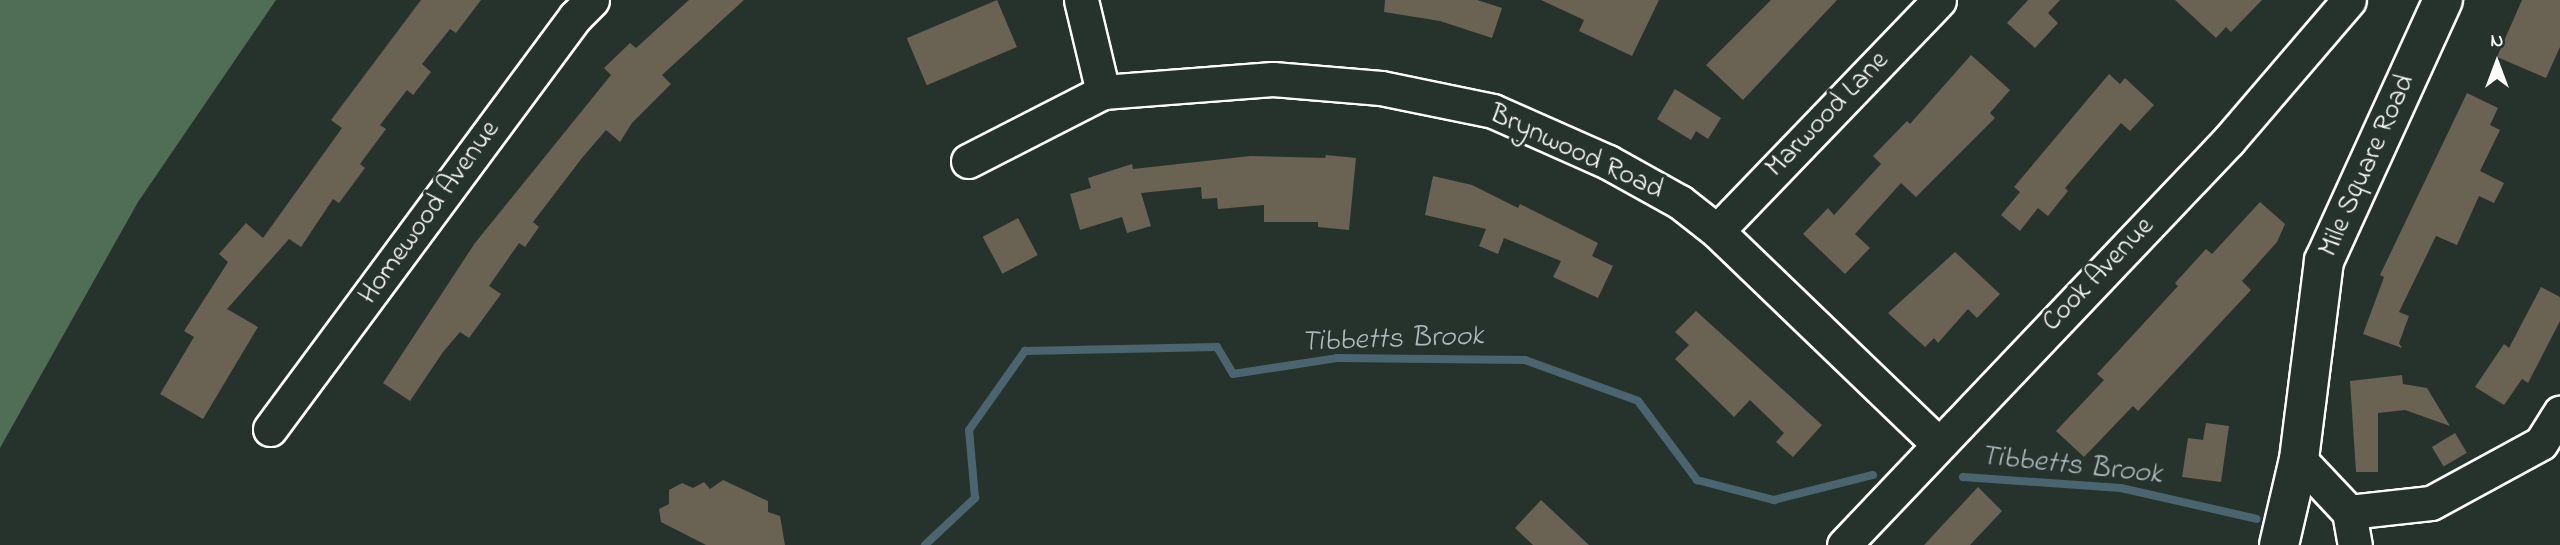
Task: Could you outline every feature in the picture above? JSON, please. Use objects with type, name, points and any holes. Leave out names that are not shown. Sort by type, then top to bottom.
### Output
[{"type":"street","name":"Homewood Avenue","points":[[270,429],[575,17],[592,0]]},
{"type":"street","points":[[1081,0],[1103,92]]},
{"type":"street","name":"Marwood Lane","points":[[1717,231],[1939,0]]},
{"type":"street","name":"Cook Avenue","points":[[1844,545],[2229,140],[2349,0]]},
{"type":"street","name":"Mile Square Road","points":[[2278,545],[2299,459],[2324,261],[2443,0]]},
{"type":"street","name":"Brynwood Road","points":[[968,161],[1103,92],[1273,79],[1381,88],[1493,111],[1608,162],[1680,202],[1717,231],[1938,444]]},
{"type":"street","points":[[2348,512],[2431,503],[2541,443],[2560,412]]},
{"type":"street","points":[[2299,459],[2348,512],[2355,545]]},
{"type":"green space","points":[[0,0],[276,0],[138,202],[0,448]]},
{"type":"building","points":[[421,0],[481,0],[456,33],[450,29],[422,64],[431,72],[413,95],[407,90],[380,125],[386,129],[360,164],[365,168],[339,203],[333,199],[301,247],[289,239],[227,309],[258,327],[203,419],[160,394],[194,337],[184,331],[228,262],[219,254],[246,223],[263,238],[342,128],[331,120]]},
{"type":"building","points":[[689,0],[744,0],[662,75],[671,84],[632,123],[620,142],[606,130],[582,158],[533,222],[539,227],[525,247],[519,243],[489,286],[501,294],[469,338],[460,332],[410,401],[383,383],[475,243],[611,75],[604,68],[630,43],[636,48]]},
{"type":"building","points":[[997,0],[1017,47],[927,85],[907,38]]},
{"type":"building","points":[[1385,0],[1477,0],[1502,8],[1492,38],[1440,21],[1384,12]]},
{"type":"building","points":[[1541,0],[1659,0],[1632,56],[1579,31],[1584,20]]},
{"type":"building","points":[[1771,0],[1837,0],[1743,100],[1706,65]]},
{"type":"building","points":[[2028,0],[2060,0],[2048,13],[2058,23],[2035,48],[2007,23]]},
{"type":"building","points":[[2175,0],[2262,0],[2231,32],[2226,27],[2216,38]]},
{"type":"building","points":[[2522,0],[2560,0],[2560,47],[2546,78],[2497,57]]},
{"type":"building","points":[[1971,55],[2010,90],[1990,113],[1995,118],[1916,197],[1901,183],[1855,234],[1870,248],[1845,274],[1803,234],[1828,208],[1834,215],[1881,164],[1873,156],[1907,121],[1910,124]]},
{"type":"building","points":[[2109,74],[2120,84],[2125,78],[2154,105],[2130,131],[2121,123],[2065,188],[2068,191],[2048,216],[2038,208],[2020,231],[2001,215],[2020,192],[2014,187]]},
{"type":"building","points":[[1675,89],[1721,118],[1708,139],[1696,131],[1691,140],[1657,119]]},
{"type":"building","points":[[2467,93],[2498,108],[2490,125],[2500,130],[2480,171],[2504,183],[2494,203],[2479,196],[2457,245],[2436,236],[2399,312],[2409,316],[2399,343],[2402,348],[2363,334],[2384,277],[2380,275]]},
{"type":"building","points":[[1326,155],[1356,158],[1349,230],[1318,227],[1318,222],[1264,222],[1264,205],[1218,209],[1217,198],[1202,199],[1201,187],[1141,193],[1151,226],[1127,233],[1122,217],[1080,230],[1070,194],[1091,188],[1088,178],[1132,164],[1133,169],[1250,156],[1325,158]]},
{"type":"building","points":[[1433,176],[1472,185],[1518,208],[1520,204],[1598,243],[1592,256],[1613,266],[1598,298],[1553,277],[1561,261],[1504,238],[1498,254],[1479,246],[1486,229],[1425,215]]},
{"type":"building","points":[[2260,202],[2285,224],[2277,242],[2242,281],[2251,290],[2138,411],[2133,406],[2084,457],[2056,431],[2104,380],[2097,374],[2178,286],[2175,283],[2206,249],[2212,254]]},
{"type":"building","points":[[1018,218],[1038,255],[1002,274],[983,237]]},
{"type":"building","points":[[1955,252],[2000,294],[1977,318],[1968,309],[1938,343],[1934,338],[1925,347],[1888,313]]},
{"type":"building","points":[[2541,287],[2560,297],[2560,321],[2528,383],[2522,379],[2504,405],[2475,387],[2504,344],[2509,348]]},
{"type":"building","points":[[1696,311],[1822,425],[1793,457],[1776,442],[1784,433],[1750,400],[1734,417],[1675,359],[1689,345],[1675,332]]},
{"type":"building","points":[[2402,375],[2403,384],[2427,388],[2450,426],[2405,410],[2378,413],[2378,472],[2356,472],[2350,381]]},
{"type":"building","points":[[2206,423],[2229,426],[2221,482],[2182,477],[2188,438],[2203,440]]},
{"type":"building","points":[[2455,433],[2467,453],[2444,467],[2432,447]]},
{"type":"building","points":[[723,480],[768,501],[768,512],[780,516],[785,545],[706,545],[661,522],[659,509],[669,504],[669,490],[682,483],[693,488],[704,482],[710,489]]},
{"type":"building","points":[[1978,487],[2002,511],[1970,545],[1924,545]]},
{"type":"building","points":[[1541,500],[1589,545],[1533,545],[1515,528]]},
{"type":"waterway","name":"Tibbetts Brook","points":[[925,545],[975,498],[969,430],[1025,351],[1217,347],[1233,374],[1337,358],[1525,360],[1638,401],[1697,480],[1774,500],[1873,475]]},
{"type":"waterway","name":"Tibbetts Brook","points":[[1963,477],[2121,488],[2257,519]]}]
